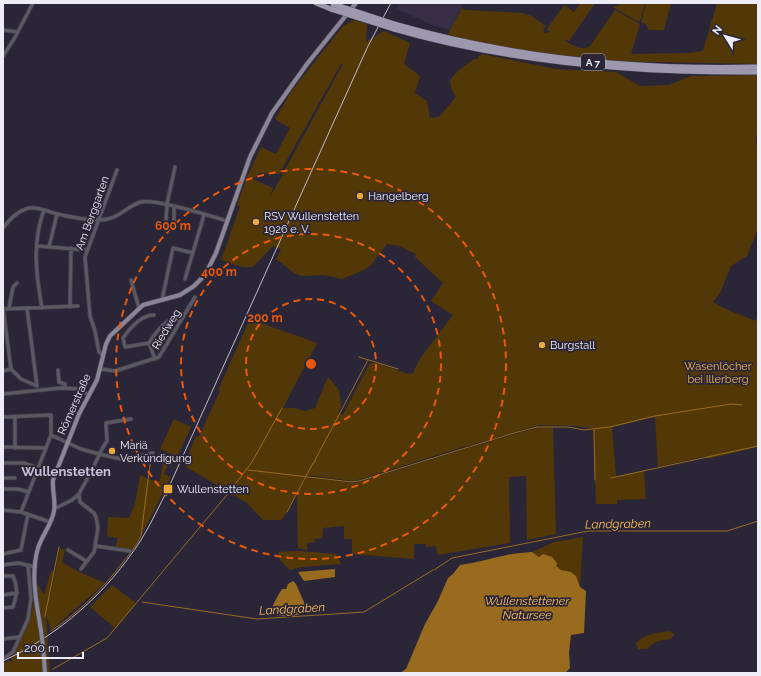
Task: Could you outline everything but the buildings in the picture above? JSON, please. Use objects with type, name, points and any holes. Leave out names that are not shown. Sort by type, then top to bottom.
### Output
[{"type":"highway","name":"A 7","points":[[316,3],[332,5],[394,26],[516,54],[575,64],[664,71],[758,72]]},
{"type":"highway","name":"A 7","points":[[523,55],[629,65],[758,68]]},
{"type":"main road","name":"Römerstraße","points":[[45,673],[35,585],[35,567],[38,549],[54,509],[52,491],[53,480],[80,411],[96,380],[110,336],[139,308],[147,303],[180,295],[194,286],[205,275],[216,253],[250,157],[272,113],[307,64],[356,3]]},
{"type":"street","points":[[3,56],[18,32],[33,3]]},
{"type":"street","points":[[3,30],[18,32]]},
{"type":"street","points":[[165,223],[167,204],[175,167]]},
{"type":"street","name":"Am Berggarten","points":[[103,356],[99,352],[95,331],[90,316],[85,265],[87,250],[117,170]]},
{"type":"street","points":[[3,228],[14,215],[31,207],[57,214],[98,220],[114,218],[142,202],[148,201],[167,204],[227,221]]},
{"type":"street","points":[[174,206],[174,227]]},
{"type":"street","points":[[42,308],[37,272],[37,246],[38,228],[44,210]]},
{"type":"street","points":[[49,247],[57,214]]},
{"type":"street","points":[[185,279],[204,215]]},
{"type":"street","points":[[37,246],[87,250]]},
{"type":"street","points":[[70,307],[71,248]]},
{"type":"street","points":[[162,300],[173,248],[193,253]]},
{"type":"street","points":[[131,280],[139,308]]},
{"type":"street","points":[[9,308],[12,287],[17,283]]},
{"type":"street","name":"Riedweg","points":[[100,369],[115,371],[155,360],[160,357],[195,297]]},
{"type":"street","points":[[37,386],[21,379],[11,369],[3,309],[78,306]]},
{"type":"street","points":[[27,308],[38,390]]},
{"type":"street","points":[[154,315],[148,315],[140,320],[123,338],[125,347],[148,343],[160,327],[175,319],[180,322]]},
{"type":"street","points":[[148,343],[155,360]]},
{"type":"street","points":[[3,371],[11,369]]},
{"type":"street","points":[[58,370],[59,382],[65,384],[65,388]]},
{"type":"street","points":[[3,394],[65,388],[79,389],[89,395]]},
{"type":"street","points":[[3,417],[51,415],[51,435],[21,512]]},
{"type":"street","points":[[15,417],[15,448]]},
{"type":"street","points":[[54,509],[72,500],[79,494],[107,441],[106,422],[131,419]]},
{"type":"street","points":[[51,435],[99,454],[126,460],[153,453]]},
{"type":"street","points":[[3,447],[45,448]]},
{"type":"street","points":[[3,463],[24,463],[38,468]]},
{"type":"street","points":[[3,478],[15,478]]},
{"type":"street","points":[[3,489],[18,489],[28,492]]},
{"type":"street","points":[[79,494],[80,502],[91,509],[96,517],[97,535],[96,546],[93,554],[81,569]]},
{"type":"street","points":[[3,510],[21,512],[50,522]]},
{"type":"street","points":[[3,554],[21,550],[28,514]]},
{"type":"street","points":[[96,546],[130,551]]},
{"type":"street","points":[[68,550],[86,561]]},
{"type":"street","points":[[3,565],[18,563],[35,567]]},
{"type":"street","points":[[3,659],[13,652],[28,619],[31,598],[28,565]]},
{"type":"street","points":[[3,576],[13,576],[17,593],[13,607],[3,608]]},
{"type":"street","points":[[3,595],[17,593]]},
{"type":"street","points":[[3,639],[19,637]]},
{"type":"shaded area","points":[[399,3],[464,3],[450,30],[433,25],[396,9]]},
{"type":"green space","points":[[581,3],[595,3],[569,41],[563,39],[580,48],[587,48],[590,46],[615,10],[640,24],[631,54],[687,53],[703,51],[717,3],[758,3],[758,64],[606,61],[521,50],[447,36],[462,8],[465,10],[523,13],[531,16],[546,26],[543,30],[545,33],[550,32],[547,29],[564,5],[574,12]]},
{"type":"green space","points":[[623,3],[645,3],[640,21],[637,21],[613,7]]},
{"type":"green space","points":[[646,3],[671,3],[664,30],[649,30],[646,24],[641,23]]},
{"type":"green space","name":"Wasenlöcher bei Illerberg","points":[[354,20],[367,24],[366,42],[384,31],[410,43],[404,64],[420,76],[415,93],[427,101],[430,118],[439,117],[456,97],[451,88],[450,80],[459,70],[474,59],[477,59],[482,54],[556,69],[616,72],[640,86],[669,85],[691,76],[758,75],[758,128],[756,140],[758,153],[758,228],[747,256],[731,266],[720,293],[713,302],[723,308],[755,321],[758,316],[758,447],[707,459],[706,456],[658,467],[655,417],[612,427],[616,477],[644,471],[646,499],[617,500],[617,504],[596,504],[594,429],[576,426],[539,425],[353,481],[306,475],[281,520],[263,520],[247,503],[186,467],[196,436],[199,436],[220,391],[218,390],[250,319],[317,343],[283,408],[295,408],[305,411],[315,408],[328,377],[339,390],[341,407],[338,413],[343,415],[370,363],[375,363],[409,374],[413,373],[421,357],[453,315],[431,301],[443,283],[415,257],[416,254],[399,246],[387,244],[371,265],[364,270],[342,279],[324,275],[301,276],[294,273],[276,259],[281,250],[273,246],[254,266],[250,267],[238,266],[221,260],[240,207],[237,205],[247,177],[261,147],[276,154],[290,128],[275,119],[291,92],[343,26]],"holes":[[[341,64],[343,64],[270,197],[273,188],[248,177],[255,178],[259,173],[279,174]]]},
{"type":"green space","points":[[174,419],[191,427],[177,457],[160,449]]},
{"type":"green space","points":[[542,427],[553,428],[556,534],[527,540],[526,476],[509,477],[510,543],[437,555],[436,546],[426,547],[426,544],[414,544],[414,559],[352,554],[352,539],[344,539],[344,526],[323,528],[322,538],[315,539],[315,542],[307,543],[307,550],[298,548],[297,493],[306,477],[352,483],[359,482],[514,434]]},
{"type":"green space","points":[[164,456],[167,457],[166,461],[168,465],[164,474],[171,477],[143,532],[131,551],[115,549],[118,538],[107,536],[108,517],[129,518],[135,504],[140,475],[150,480],[160,481]]},
{"type":"green space","points":[[583,537],[580,587],[573,573],[560,569],[532,552],[554,542]]},
{"type":"green space","points":[[60,548],[65,550],[62,562],[77,571],[105,583],[51,630],[46,615],[50,673],[3,673],[3,663],[8,661],[13,662],[11,659],[15,652],[16,646],[31,616],[38,585],[44,595],[51,571],[54,572],[48,607]]},
{"type":"green space","points":[[299,551],[336,554],[341,564],[301,567],[290,570],[280,560],[278,552]]},
{"type":"green space","points":[[112,585],[136,603],[115,628],[90,607]]},
{"type":"green space","points":[[670,631],[674,634],[671,639],[658,641],[647,649],[638,649],[636,643],[644,637]]},
{"type":"water","name":"Wullenstettener Natursee","points":[[532,552],[539,557],[543,554],[552,557],[557,563],[556,566],[561,570],[571,572],[576,576],[580,587],[586,591],[584,633],[571,635],[569,653],[570,668],[565,673],[400,673],[406,669],[425,624],[438,601],[448,578],[460,565],[510,554]]},
{"type":"water","points":[[335,569],[335,577],[304,581],[298,572]]},
{"type":"water","points":[[293,581],[296,584],[307,609],[304,612],[294,616],[270,614],[282,589],[286,589],[288,584]]},
{"type":"waterway","points":[[359,357],[398,369]]},
{"type":"waterway","points":[[287,512],[368,360]]},
{"type":"waterway","points":[[610,427],[655,416],[731,404],[742,405]]},
{"type":"waterway","points":[[53,669],[107,638],[226,496],[252,462],[282,408]]},
{"type":"waterway","points":[[537,427],[568,427],[584,430],[609,427]]},
{"type":"waterway","points":[[248,470],[352,482],[359,481],[537,427]]},
{"type":"waterway","points":[[594,430],[595,480]]},
{"type":"waterway","points":[[611,478],[758,446]]},
{"type":"waterway","points":[[51,631],[81,608],[99,591],[135,547],[141,536],[151,457]]},
{"type":"waterway","name":"Landgraben","points":[[434,570],[452,558],[588,531],[727,531],[758,521]]},
{"type":"waterway","points":[[45,616],[59,547]]},
{"type":"waterway","name":"Landgraben","points":[[142,602],[257,619],[364,612],[433,570]]},
{"type":"railway","points":[[3,661],[24,651],[43,639],[80,611],[113,578],[145,534],[168,489],[368,46],[391,3]]},
{"type":"place","name":"Hangelberg","points":[[360,196]]},
{"type":"place","name":"RSV Wullenstetten 1926 e. V.","points":[[256,222]]},
{"type":"place","name":"Burgstall","points":[[542,345]]},
{"type":"place","name":"Mariä Verkündigung","points":[[112,451]]},
{"type":"place","name":"Wullenstetten","points":[[168,489]]},
{"type":"district","name":"Wullenstetten","points":[[66,471]]}]
